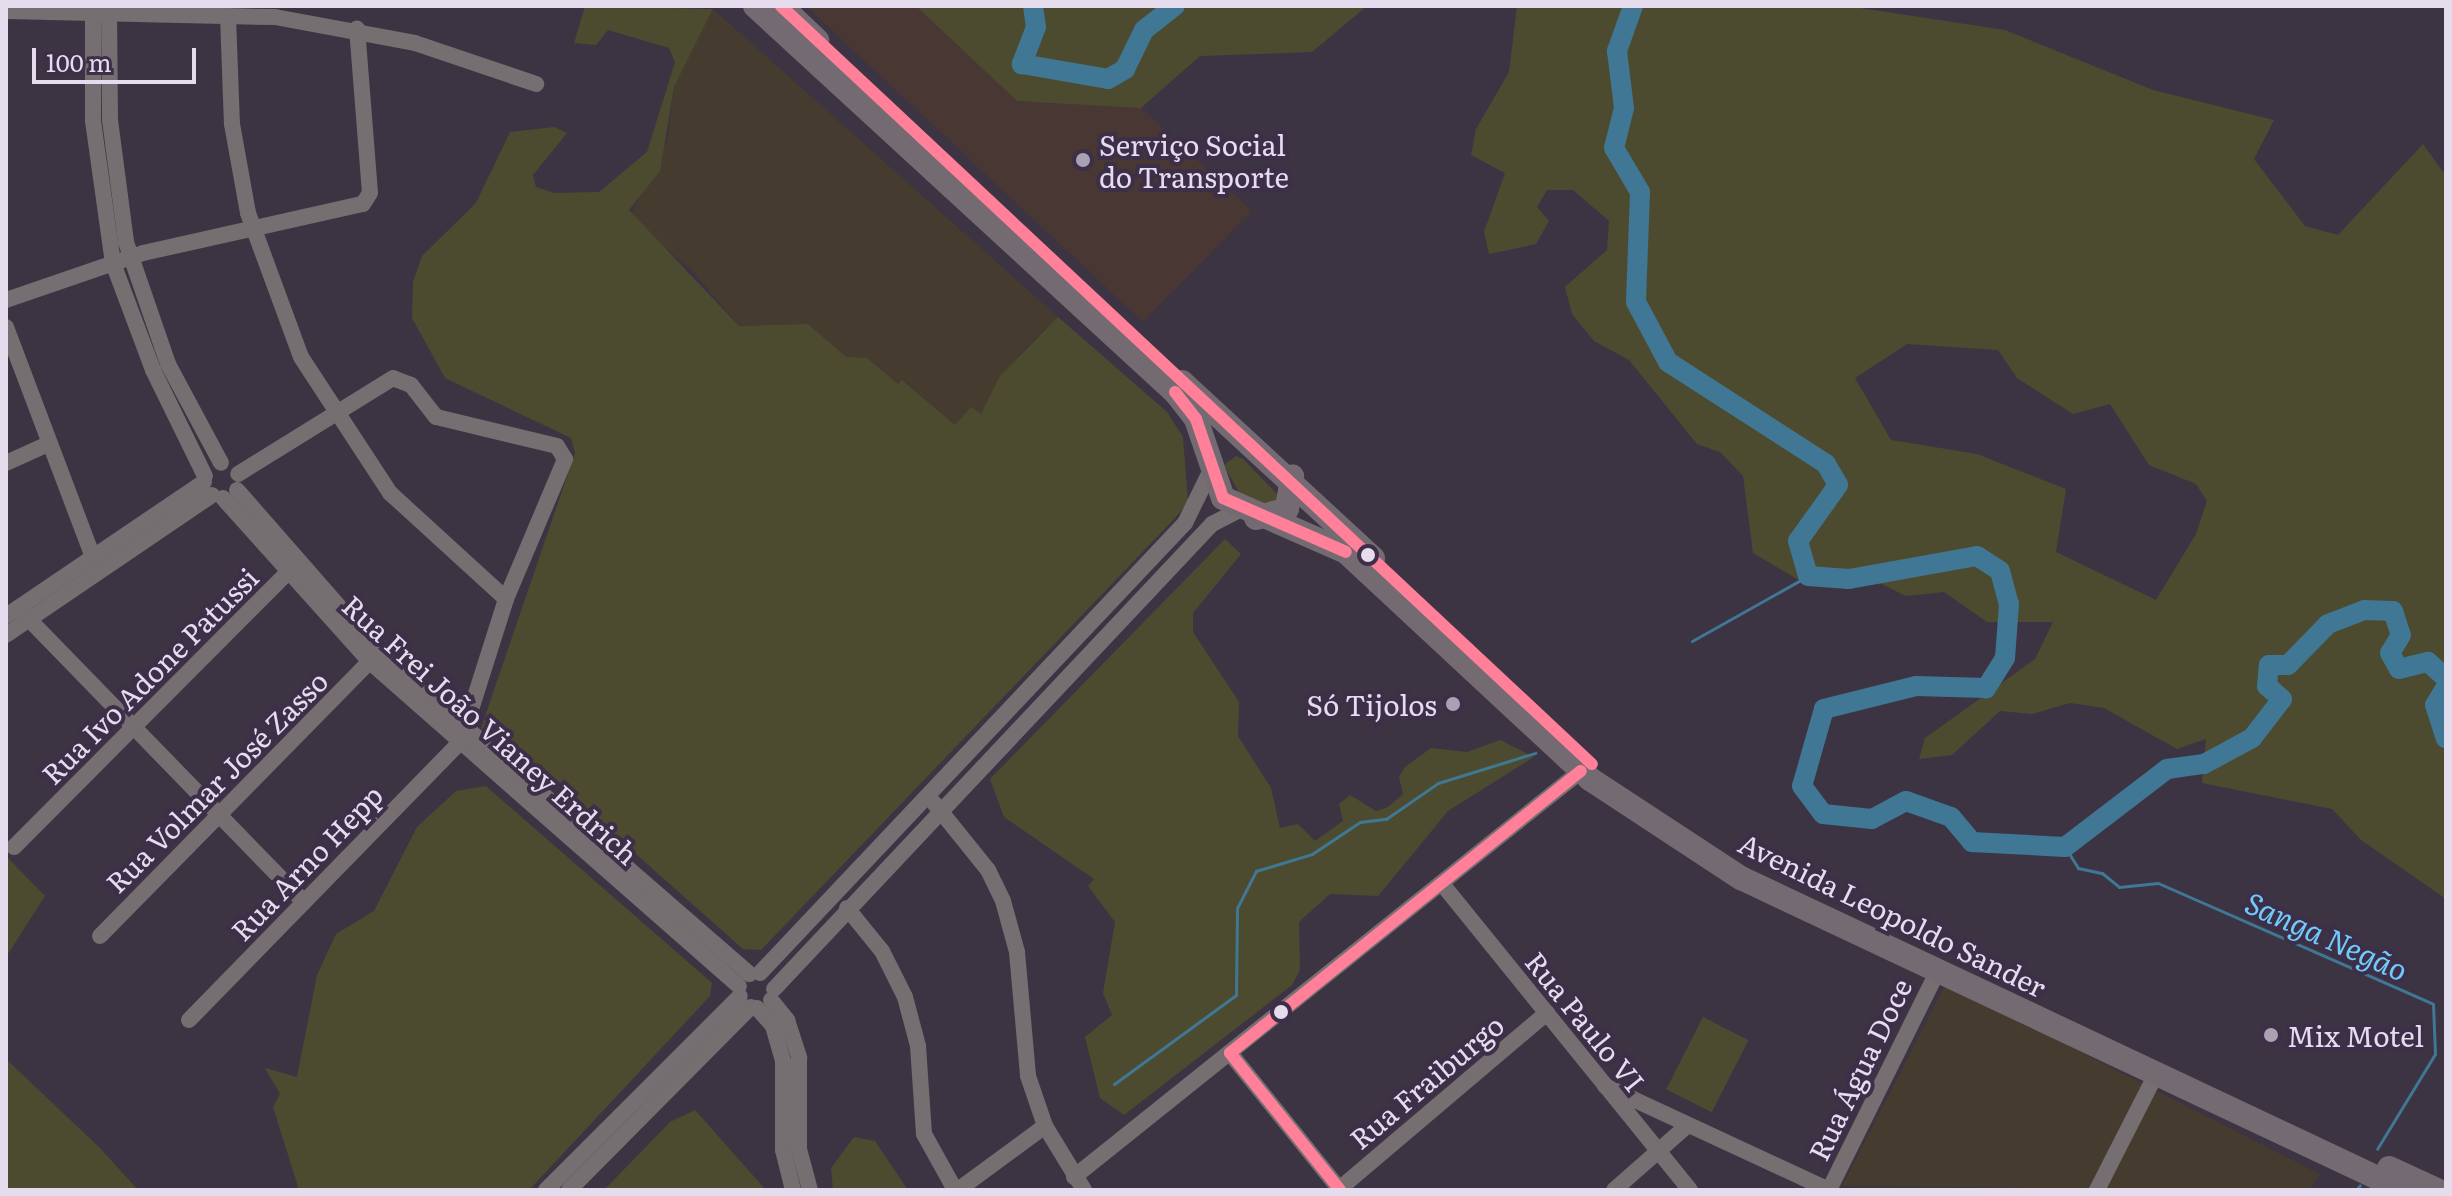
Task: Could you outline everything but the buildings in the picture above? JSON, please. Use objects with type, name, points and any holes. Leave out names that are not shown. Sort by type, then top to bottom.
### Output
[{"type":"highway","points":[[755,6],[1176,393],[1200,428],[1209,474],[1248,514],[1287,509],[1292,476]]},
{"type":"highway","name":"Avenida Leopoldo Sander","points":[[781,6],[1292,476],[1552,731],[1702,841],[1861,923],[2437,1190]]},
{"type":"highway","points":[[1209,474],[1223,448],[1252,442]]},
{"type":"highway","name":"Avenida Leopoldo Sander","points":[[1248,514],[1311,533],[1346,552],[1581,771],[1741,878],[2403,1190]]},
{"type":"street","points":[[6,11],[101,10],[228,16],[357,29],[536,84]]},
{"type":"street","name":"Rua Frei João Vianey Erdrich","points":[[101,10],[121,260],[153,370],[220,486],[286,574],[374,657],[787,1020],[799,1058],[799,1149],[810,1190]]},
{"type":"street","points":[[228,16],[232,124],[252,229],[286,325],[336,417],[411,516],[506,599]]},
{"type":"street","points":[[6,300],[121,260],[369,199],[357,29]]},
{"type":"street","name":"Rua Frei João Vianey Erdrich","points":[[121,260],[173,374],[221,463],[220,486],[374,657]]},
{"type":"street","points":[[6,327],[93,557]]},
{"type":"street","points":[[6,635],[17,615],[93,557],[336,417],[382,381],[403,378],[436,417],[563,450],[506,599],[464,735]]},
{"type":"street","points":[[6,463],[50,443]]},
{"type":"street","points":[[569,1190],[755,992],[928,797],[1185,523],[1209,474]]},
{"type":"street","points":[[17,615],[220,486]]},
{"type":"street","points":[[546,1190],[847,908],[1212,524],[1248,514]]},
{"type":"street","name":"Rua Ivo Adone Patussi","points":[[14,847],[286,574]]},
{"type":"street","points":[[17,615],[304,902]]},
{"type":"street","name":"Rua Volmar José Zasso","points":[[100,936],[374,657]]},
{"type":"street","name":"Rua Arno Hepp","points":[[189,1020],[464,735]]},
{"type":"street","points":[[928,797],[941,809],[988,870],[1009,917],[1024,1058],[1045,1126],[1079,1184],[1230,1053],[1443,885],[1581,771]]},
{"type":"street","name":"Rua Paulo VI","points":[[1443,885],[1690,1190]]},
{"type":"street","points":[[847,908],[882,951],[905,997],[918,1046],[924,1134],[956,1190],[1045,1126]]},
{"type":"street","name":"Rua Água Doce","points":[[1829,1190],[1937,972]]},
{"type":"street","name":"Rua Frei João Vianey Erdrich","points":[[755,992],[773,1026],[783,1061],[783,1150],[793,1190]]},
{"type":"street","name":"Rua Fraiburgo","points":[[1339,1190],[1547,1013]]},
{"type":"street","points":[[1230,1053],[1339,1190]]},
{"type":"street","points":[[2097,1190],[2156,1074]]},
{"type":"street","points":[[1605,1086],[1829,1190]]},
{"type":"street","points":[[1614,1190],[1659,1154],[1688,1125]]},
{"type":"shaded area","points":[[585,6],[713,9],[674,87],[660,171],[629,210],[739,326],[808,324],[846,357],[867,358],[898,384],[902,380],[955,425],[971,407],[981,414],[1000,376],[1058,317],[1167,412],[1183,437],[1188,502],[1175,518],[761,950],[743,949],[575,800],[481,728],[575,453],[571,438],[445,378],[412,318],[413,282],[422,256],[476,203],[510,132],[554,127],[567,133],[533,175],[536,187],[554,193],[599,192],[647,152],[675,62],[669,48],[608,30],[596,45],[574,43]]},
{"type":"shaded area","name":"Serviço Social do Transporte","points":[[806,6],[916,6],[1017,100],[1141,108],[1252,211],[1143,322]]},
{"type":"shaded area","points":[[916,6],[1367,6],[1312,52],[1200,56],[1141,108],[1017,101]]},
{"type":"shaded area","points":[[1517,6],[1847,6],[2005,30],[2153,90],[2274,120],[2254,159],[2305,226],[2338,235],[2423,144],[2446,176],[2446,899],[2361,840],[2332,809],[2202,783],[2206,739],[2177,749],[2104,708],[2070,703],[2032,714],[2000,711],[1952,755],[1919,759],[1925,738],[2035,659],[2053,622],[1987,622],[1944,592],[1906,596],[1882,584],[1809,586],[1753,553],[1743,476],[1720,452],[1697,444],[1629,360],[1594,341],[1572,314],[1565,287],[1607,250],[1609,221],[1573,190],[1547,190],[1537,207],[1549,221],[1536,244],[1489,254],[1484,232],[1505,173],[1471,155],[1476,129],[1509,72]],"holes":[[[1907,344],[1998,350],[2017,378],[2073,414],[2110,404],[2149,465],[2196,484],[2207,501],[2196,534],[2156,600],[2056,552],[2066,489],[1977,454],[1891,440],[1855,378]]]},
{"type":"shaded area","points":[[713,9],[1058,317],[1020,354],[980,415],[955,425],[903,380],[898,385],[867,358],[846,358],[808,324],[739,326],[691,269],[629,219],[667,142],[674,87]]},
{"type":"shaded area","points":[[1236,456],[1243,459],[1282,499],[1267,509],[1239,493],[1224,465]]},
{"type":"shaded area","points":[[1225,539],[1241,554],[1193,613],[1193,632],[1239,702],[1238,736],[1271,788],[1280,828],[1298,824],[1315,841],[1343,821],[1339,804],[1350,795],[1376,811],[1388,807],[1403,794],[1399,777],[1405,767],[1431,748],[1467,752],[1500,740],[1534,757],[1448,811],[1378,896],[1330,894],[1299,922],[1300,970],[1292,985],[1124,1115],[1100,1098],[1085,1037],[1112,1015],[1103,993],[1115,922],[1088,886],[1094,879],[1004,817],[990,779]]},
{"type":"shaded area","points":[[486,786],[712,983],[710,996],[529,1190],[299,1190],[273,1107],[280,1094],[265,1068],[297,1077],[317,975],[336,934],[374,911],[417,827],[456,791]]},
{"type":"shaded area","points":[[6,856],[45,896],[6,957]]},
{"type":"shaded area","points":[[1946,983],[2320,1174],[2309,1190],[1842,1186]]},
{"type":"shaded area","points":[[1703,1017],[1748,1040],[1712,1112],[1666,1089]]},
{"type":"shaded area","points":[[6,1059],[100,1148],[138,1190],[6,1190]]},
{"type":"shaded area","points":[[695,1110],[766,1190],[604,1190],[670,1122]]},
{"type":"shaded area","points":[[854,1137],[875,1141],[908,1190],[833,1190],[831,1168]]},
{"type":"waterway","points":[[1033,6],[1036,27],[1022,64],[1108,79],[1125,69],[1144,30],[1175,6]]},
{"type":"waterway","points":[[1633,6],[1617,51],[1624,108],[1614,148],[1640,192],[1636,302],[1668,362],[1826,464],[1838,485],[1798,541],[1808,576],[1849,579],[1977,556],[2000,571],[2009,604],[2005,658],[1986,688],[1916,686],[1824,709],[1802,786],[1823,814],[1872,819],[1906,801],[1951,817],[1972,842],[2065,847],[2167,769],[2204,764],[2252,738],[2282,699],[2267,686],[2269,665],[2288,665],[2328,624],[2364,610],[2393,611],[2401,635],[2390,653],[2399,669],[2428,662],[2446,678]]},
{"type":"waterway","points":[[1692,641],[1808,576]]},
{"type":"waterway","points":[[2446,687],[2435,705],[2446,738]]},
{"type":"waterway","points":[[1114,1084],[1236,995],[1237,908],[1256,871],[1312,854],[1360,822],[1386,819],[1438,783],[1535,753]]},
{"type":"waterway","name":"Sanga Negão","points":[[2065,847],[2078,868],[2102,873],[2119,887],[2158,883],[2433,1004],[2435,1054],[2377,1149]]},
{"type":"waterway","name":"Sanga Negão","points":[[2356,1190],[2360,1185]]},
{"type":"transit line","points":[[781,6],[1592,764]]},
{"type":"transit line","points":[[1175,392],[1196,419],[1223,498],[1346,552]]},
{"type":"transit line","points":[[1230,1053],[1581,771]]},
{"type":"transit line","points":[[1230,1053],[1340,1190]]},
{"type":"place","name":"Serviço Social do Transporte","points":[[1083,160]]},
{"type":"place","name":"Só Tijolos","points":[[1453,704]]},
{"type":"place","name":"Mix Motel","points":[[2271,1035]]}]
